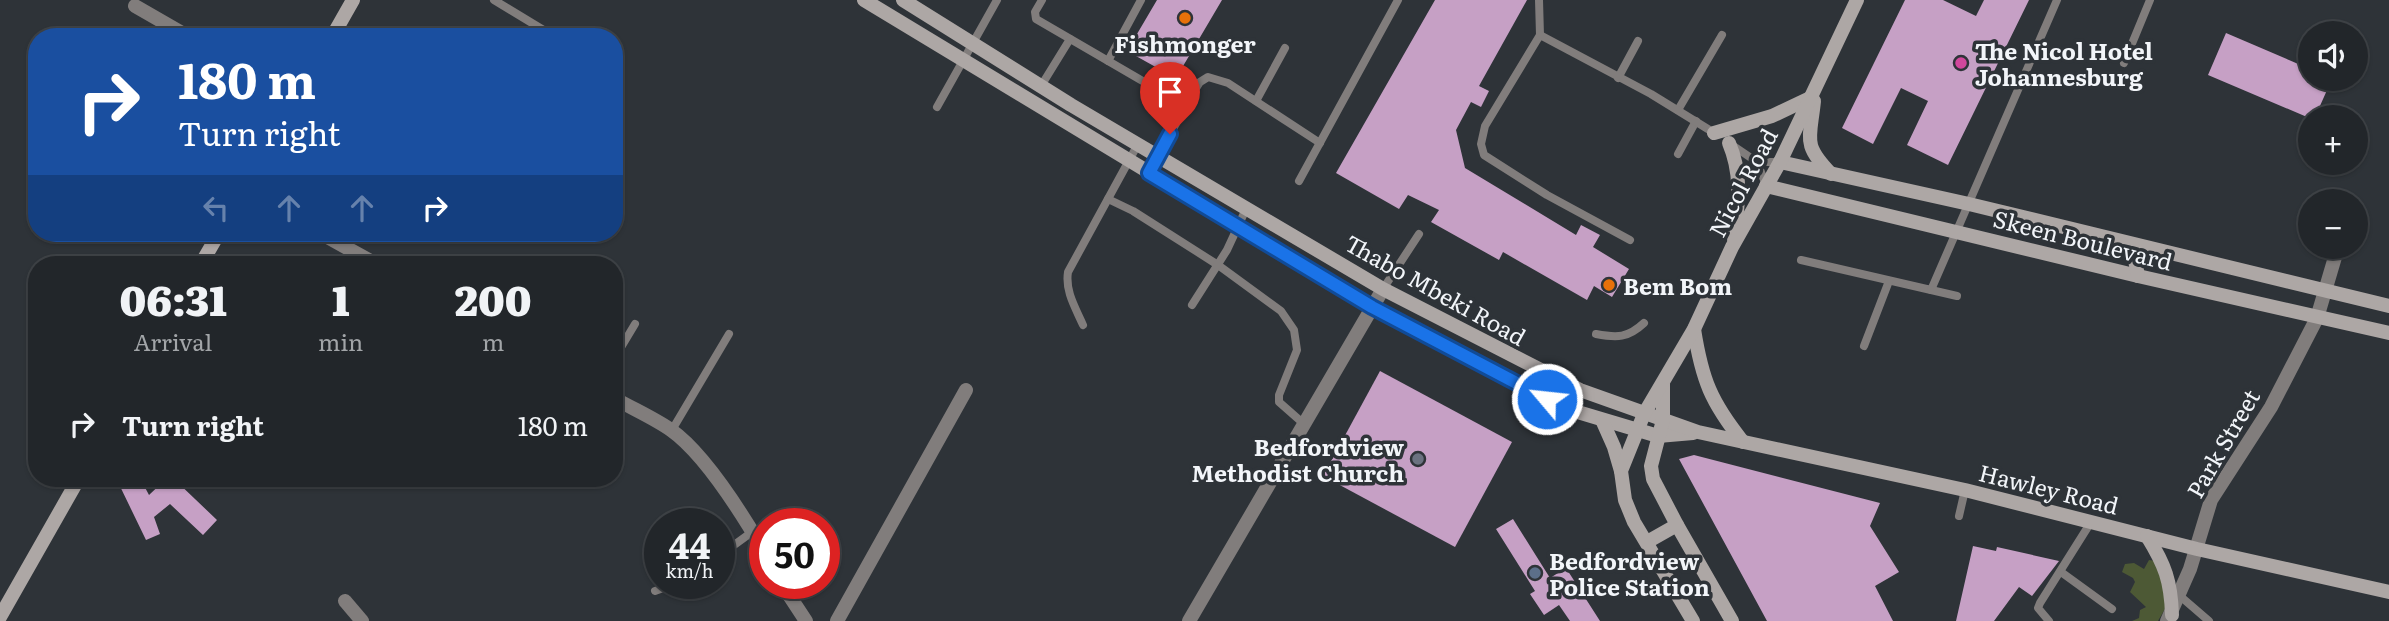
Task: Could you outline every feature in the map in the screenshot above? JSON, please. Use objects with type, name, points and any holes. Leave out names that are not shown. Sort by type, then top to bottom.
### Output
[{"type":"main road","points":[[337,28],[353,0]]},
{"type":"main road","points":[[904,0],[1158,156]]},
{"type":"main road","name":"Nicol Road","points":[[1638,430],[1644,414],[1694,329],[1732,247],[1780,162],[1857,0]]},
{"type":"main road","name":"Thabo Mbeki Road","points":[[867,2],[1372,307],[1547,399],[1602,420],[1638,430]]},
{"type":"main road","points":[[1714,132],[1772,117],[1813,92]]},
{"type":"main road","points":[[1813,92],[1810,148],[1814,157],[1831,174]]},
{"type":"main road","points":[[1729,143],[1737,163],[1739,185],[1732,247]]},
{"type":"main road","name":"Thabo Mbeki Road","points":[[1158,156],[1383,289],[1556,380],[1644,414]]},
{"type":"main road","name":"Skeen Boulevard","points":[[1780,162],[1969,204],[2389,306]]},
{"type":"main road","name":"Skeen Boulevard","points":[[1766,186],[2137,276],[2389,332]]},
{"type":"main road","points":[[2132,244],[2137,276]]},
{"type":"main road","points":[[1694,329],[1709,391],[1718,411],[1743,442]]},
{"type":"main road","name":"Nicol Road","points":[[1658,436],[1663,420],[1663,383]]},
{"type":"main road","name":"Hawley Road","points":[[1644,414],[1698,432],[1965,490],[2197,549],[2389,592]]},
{"type":"main road","points":[[1602,420],[1614,447],[1625,500],[1634,522],[1693,621]]},
{"type":"main road","points":[[1621,471],[1638,430]]},
{"type":"main road","name":"Hawley Road","points":[[1638,430],[1658,436],[1698,432]]},
{"type":"main road","points":[[1658,436],[1651,466],[1654,479],[1732,621]]},
{"type":"main road","points":[[0,617],[74,487]]},
{"type":"main road","points":[[1647,542],[1677,525]]},
{"type":"main road","points":[[2147,536],[2166,570],[2171,588],[2170,618]]},
{"type":"street","points":[[135,6],[173,28]]},
{"type":"street","points":[[335,242],[359,256]]},
{"type":"street","name":"Park Street","points":[[2170,618],[2197,549],[2211,500],[2271,407],[2317,318],[2335,259]]},
{"type":"street","points":[[1189,621],[1383,289]]},
{"type":"street","points":[[837,621],[965,390]]},
{"type":"street","points":[[623,403],[672,430],[716,479],[749,527]]},
{"type":"street","points":[[792,599],[806,621]]},
{"type":"street","points":[[345,601],[362,621]]},
{"type":"lane","points":[[494,0],[540,28]]},
{"type":"lane","points":[[937,107],[997,0]]},
{"type":"lane","points":[[1042,0],[1035,12],[1038,21],[1146,83]]},
{"type":"lane","points":[[1108,61],[1142,0]]},
{"type":"lane","points":[[1300,181],[1398,0]]},
{"type":"lane","points":[[1539,0],[1541,35],[1485,126],[1481,144],[1484,155],[1547,195],[1630,240]]},
{"type":"lane","points":[[1931,290],[2057,0]]},
{"type":"lane","points":[[2124,63],[2150,0]]},
{"type":"lane","points":[[1541,35],[1678,110],[1757,162],[1780,162]]},
{"type":"lane","points":[[1678,110],[1722,35]]},
{"type":"lane","points":[[1041,86],[1070,39]]},
{"type":"lane","points":[[1618,78],[1638,41]]},
{"type":"lane","points":[[1256,101],[1285,48]]},
{"type":"lane","points":[[1149,173],[1200,82],[1209,77],[1228,83],[1320,143]]},
{"type":"lane","points":[[1678,154],[1696,121]]},
{"type":"lane","points":[[1083,325],[1069,295],[1066,282],[1068,272],[1138,144]]},
{"type":"lane","points":[[1757,162],[1766,186]]},
{"type":"lane","points":[[1108,199],[1133,211],[1218,265],[1281,311],[1294,330],[1297,350],[1279,395],[1279,402],[1304,424]]},
{"type":"lane","points":[[1192,305],[1218,265],[1246,209]]},
{"type":"lane","points":[[1383,289],[1419,234]]},
{"type":"lane","points":[[1801,260],[1957,296]]},
{"type":"lane","points":[[1864,346],[1889,281]]},
{"type":"lane","points":[[1596,334],[1609,337],[1633,334],[1644,323]]},
{"type":"lane","points":[[623,344],[635,324]]},
{"type":"lane","points":[[672,430],[729,334]]},
{"type":"lane","points":[[1958,516],[1965,490]]},
{"type":"lane","points":[[2049,621],[2038,608],[2091,522]]},
{"type":"lane","points":[[735,544],[749,533]]},
{"type":"lane","points":[[2061,572],[2112,609]]},
{"type":"lane","points":[[2180,596],[2209,621]]},
{"type":"green space","points":[[2149,560],[2155,561],[2164,572],[2160,578],[2167,589],[2168,600],[2158,621],[2132,621],[2139,618],[2140,610],[2146,607],[2130,592],[2135,582],[2133,578],[2122,572],[2125,564],[2134,563],[2144,569]]},
{"type":"building","points":[[1157,0],[1222,0],[1166,95],[1153,86],[1161,70],[1127,51]]},
{"type":"building","points":[[1435,0],[1527,0],[1479,86],[1489,91],[1481,107],[1471,102],[1456,130],[1465,168],[1576,235],[1581,225],[1600,235],[1593,247],[1629,269],[1612,297],[1594,286],[1587,300],[1503,252],[1499,260],[1431,222],[1439,210],[1408,195],[1399,209],[1336,173]]},
{"type":"building","name":"The Nicol Hotel Johannesburg","points":[[1905,0],[1943,0],[1976,16],[1984,0],[2029,0],[1948,165],[1907,145],[1928,101],[1901,88],[1873,144],[1842,128]]},
{"type":"building","points":[[2226,33],[2298,64],[2298,91],[2327,91],[2320,105],[2298,105],[2298,113],[2208,75]]},
{"type":"building","name":"Bedfordview Methodist Church","points":[[1380,371],[1512,442],[1455,547],[1323,476]]},
{"type":"building","points":[[1694,455],[1880,503],[1870,526],[1899,572],[1875,586],[1893,621],[1767,621],[1679,459]]},
{"type":"building","points":[[120,487],[145,487],[149,495],[157,487],[182,487],[217,520],[203,535],[170,504],[154,517],[160,534],[146,540]]},
{"type":"building","name":"Bedfordview Police Station","points":[[1513,519],[1550,578],[1566,568],[1600,621],[1570,621],[1559,605],[1544,615],[1530,594],[1535,591],[1496,529]]},
{"type":"building","points":[[1973,546],[1996,551],[1997,547],[2059,561],[2032,596],[2019,587],[1994,621],[1956,621]]},
{"type":"place","name":"Fishmonger","points":[[1185,18]]},
{"type":"place","name":"The Nicol Hotel Johannesburg","points":[[1961,63]]},
{"type":"place","name":"Bem Bom","points":[[1609,285]]},
{"type":"place","name":"Bedfordview Methodist Church","points":[[1418,459]]},
{"type":"place","name":"Bedfordview Police Station","points":[[1535,573]]},
{"type":"route","points":[[1170,134],[1149,173],[1372,307],[1547,399]]}]
